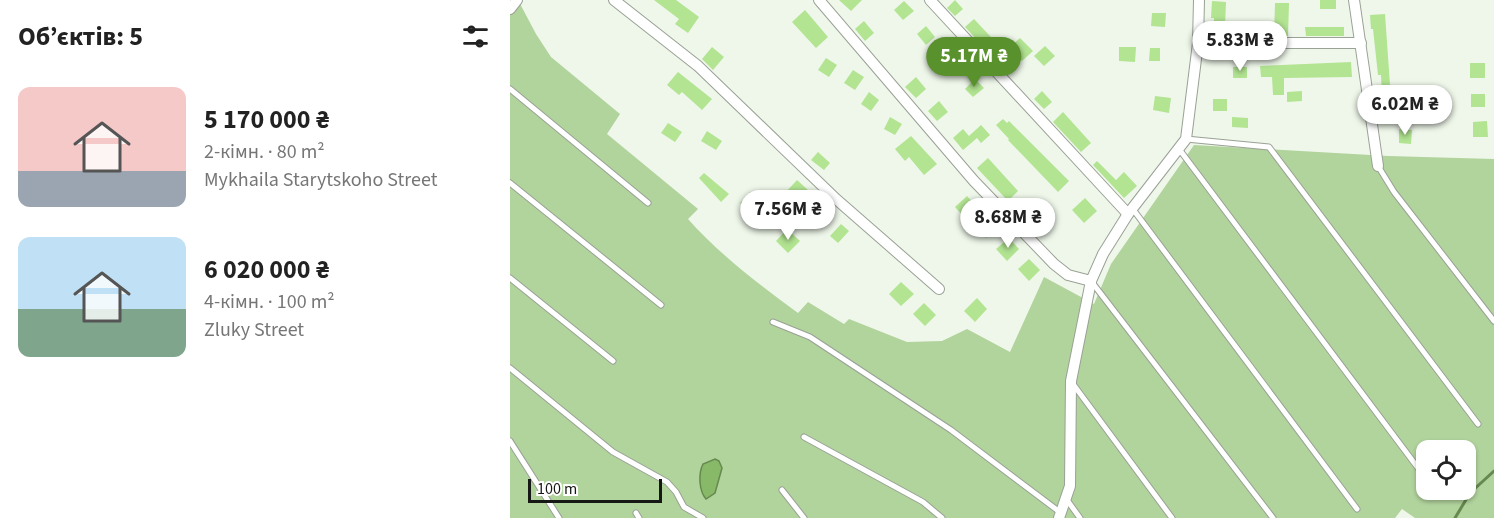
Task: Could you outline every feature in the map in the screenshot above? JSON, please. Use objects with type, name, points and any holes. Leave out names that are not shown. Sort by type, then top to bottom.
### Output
[{"type":"street","points":[[510,9],[517,0]]},
{"type":"street","points":[[614,0],[698,66],[836,199],[939,289]]},
{"type":"street","points":[[819,0],[974,181],[1054,264],[1068,275],[1091,281]]},
{"type":"street","points":[[930,0],[1130,211]]},
{"type":"street","points":[[1060,516],[1070,486],[1071,381],[1091,281],[1103,254],[1130,211],[1186,139],[1198,43],[1199,0]]},
{"type":"street","points":[[1354,0],[1378,166]]},
{"type":"street","points":[[1198,43],[1361,43]]},
{"type":"lane","points":[[510,89],[648,203]]},
{"type":"lane","points":[[1186,139],[1269,147],[1478,424]]},
{"type":"lane","points":[[1179,149],[1416,465]]},
{"type":"lane","points":[[1378,166],[1394,192],[1494,321]]},
{"type":"lane","points":[[510,183],[662,305]]},
{"type":"lane","points":[[1130,211],[1357,509]]},
{"type":"lane","points":[[510,278],[613,361]]},
{"type":"lane","points":[[1091,281],[1273,518]]},
{"type":"lane","points":[[773,322],[810,337],[951,430],[1060,516]]},
{"type":"lane","points":[[510,368],[613,452],[667,482],[676,492],[684,507],[703,518]]},
{"type":"lane","points":[[1071,381],[1172,518]]},
{"type":"lane","points":[[804,437],[923,502],[942,518]]},
{"type":"lane","points":[[510,441],[560,518]]},
{"type":"lane","points":[[782,490],[804,518]]},
{"type":"lane","points":[[1066,500],[1080,518]]},
{"type":"shaded area","points":[[510,0],[518,0],[551,57],[620,114],[607,134],[698,209],[688,219],[727,257],[798,313],[808,302],[844,324],[849,319],[907,342],[942,341],[967,329],[1010,352],[1044,277],[1094,304],[1111,264],[1194,145],[1388,156],[1494,159],[1494,518],[1415,518],[1402,509],[1395,518],[510,518]]},
{"type":"shaded area","points":[[715,459],[719,461],[722,468],[715,493],[706,499],[701,487],[700,473],[703,464]]},
{"type":"building","points":[[654,0],[676,0],[699,17],[688,33],[675,24],[679,19]]},
{"type":"building","points":[[839,0],[862,0],[851,11]]},
{"type":"building","points":[[955,0],[963,9],[955,16],[947,8]]},
{"type":"building","points":[[1320,0],[1336,0],[1336,9],[1320,9]]},
{"type":"building","points":[[904,1],[914,11],[903,20],[894,10]]},
{"type":"building","points":[[1212,1],[1226,2],[1225,27],[1228,27],[1228,36],[1214,36],[1214,18],[1211,18]]},
{"type":"building","points":[[1275,3],[1289,3],[1288,36],[1274,36]]},
{"type":"building","points":[[805,10],[828,37],[816,48],[792,22]]},
{"type":"building","points":[[1152,13],[1166,13],[1165,27],[1151,26]]},
{"type":"building","points":[[1385,14],[1395,120],[1383,120],[1381,75],[1378,75],[1373,29],[1371,29],[1370,15]]},
{"type":"building","points":[[974,19],[1005,52],[996,60],[965,27]]},
{"type":"building","points":[[864,21],[874,33],[865,41],[855,29]]},
{"type":"building","points":[[926,26],[935,37],[926,45],[917,34]]},
{"type":"building","points":[[1305,27],[1344,27],[1344,36],[1306,36]]},
{"type":"building","points":[[1020,38],[1033,51],[1022,61],[1010,47]]},
{"type":"building","points":[[1045,46],[1055,56],[1044,66],[1034,56]]},
{"type":"building","points":[[712,47],[724,57],[713,70],[702,59]]},
{"type":"building","points":[[1119,47],[1136,47],[1135,62],[1119,61]]},
{"type":"building","points":[[1150,48],[1160,48],[1160,61],[1149,61]]},
{"type":"building","points":[[826,58],[837,65],[829,77],[818,70]]},
{"type":"building","points":[[1351,62],[1352,77],[1284,78],[1284,95],[1273,95],[1272,77],[1261,77],[1260,66]]},
{"type":"building","points":[[1470,63],[1485,63],[1485,78],[1470,78]]},
{"type":"building","points":[[1233,67],[1247,67],[1247,78],[1233,78]]},
{"type":"building","points":[[853,70],[864,77],[855,90],[844,83]]},
{"type":"building","points":[[678,72],[712,99],[702,110],[682,92],[679,95],[667,85]]},
{"type":"building","points":[[916,77],[926,89],[916,98],[905,87]]},
{"type":"building","points":[[975,79],[984,88],[973,97],[965,89]]},
{"type":"building","points":[[1042,91],[1052,102],[1044,109],[1034,99]]},
{"type":"building","points":[[1302,91],[1302,101],[1287,102],[1287,92]]},
{"type":"building","points":[[869,92],[879,100],[871,111],[861,104]]},
{"type":"building","points":[[1471,94],[1485,94],[1485,107],[1471,107]]},
{"type":"building","points":[[1155,96],[1171,98],[1169,113],[1153,110]]},
{"type":"building","points":[[1213,99],[1227,99],[1227,111],[1213,111]]},
{"type":"building","points":[[939,101],[948,112],[937,121],[928,111]]},
{"type":"building","points":[[1063,112],[1091,143],[1081,152],[1053,122]]},
{"type":"building","points":[[890,117],[902,124],[895,135],[884,129]]},
{"type":"building","points":[[1232,117],[1248,118],[1248,128],[1232,127]]},
{"type":"building","points":[[1003,119],[1007,123],[1009,121],[1069,181],[1058,192],[996,125]]},
{"type":"building","points":[[1487,121],[1488,137],[1473,137],[1473,122]]},
{"type":"building","points":[[668,123],[682,132],[675,142],[661,133]]},
{"type":"building","points":[[981,125],[990,135],[981,143],[977,138],[963,150],[953,138],[963,129],[969,136]]},
{"type":"building","points":[[1399,129],[1412,130],[1411,144],[1399,143]]},
{"type":"building","points":[[707,131],[722,141],[716,150],[701,141]]},
{"type":"building","points":[[911,136],[937,164],[924,175],[909,157],[905,161],[895,149]]},
{"type":"building","points":[[818,152],[830,163],[824,170],[811,160]]},
{"type":"building","points":[[988,158],[1018,191],[1008,201],[977,168]]},
{"type":"building","points":[[1097,161],[1116,180],[1124,172],[1137,186],[1124,198],[1093,165]]},
{"type":"building","points":[[704,173],[729,194],[721,202],[699,178]]},
{"type":"building","points":[[797,180],[808,190],[806,193],[830,215],[822,224],[786,192]]},
{"type":"building","points":[[750,192],[763,205],[753,215],[740,203]]},
{"type":"building","points":[[967,196],[975,205],[963,216],[955,207]]},
{"type":"building","points":[[1085,198],[1097,211],[1084,223],[1072,210]]},
{"type":"building","points":[[1032,203],[1041,213],[1031,223],[1021,213]]},
{"type":"building","points":[[985,218],[995,229],[986,238],[976,226]]},
{"type":"building","points":[[841,224],[849,231],[838,243],[830,236]]},
{"type":"building","points":[[787,229],[800,241],[788,253],[776,241]]},
{"type":"building","points":[[1009,238],[1019,249],[1007,261],[996,249]]},
{"type":"building","points":[[1029,259],[1040,270],[1029,281],[1018,269]]},
{"type":"building","points":[[901,282],[914,294],[901,306],[889,294]]},
{"type":"building","points":[[977,298],[987,309],[975,322],[964,311]]},
{"type":"building","points":[[924,303],[936,315],[925,326],[913,314]]},
{"type":"waterway","points":[[1455,518],[1470,493],[1494,471]]}]
